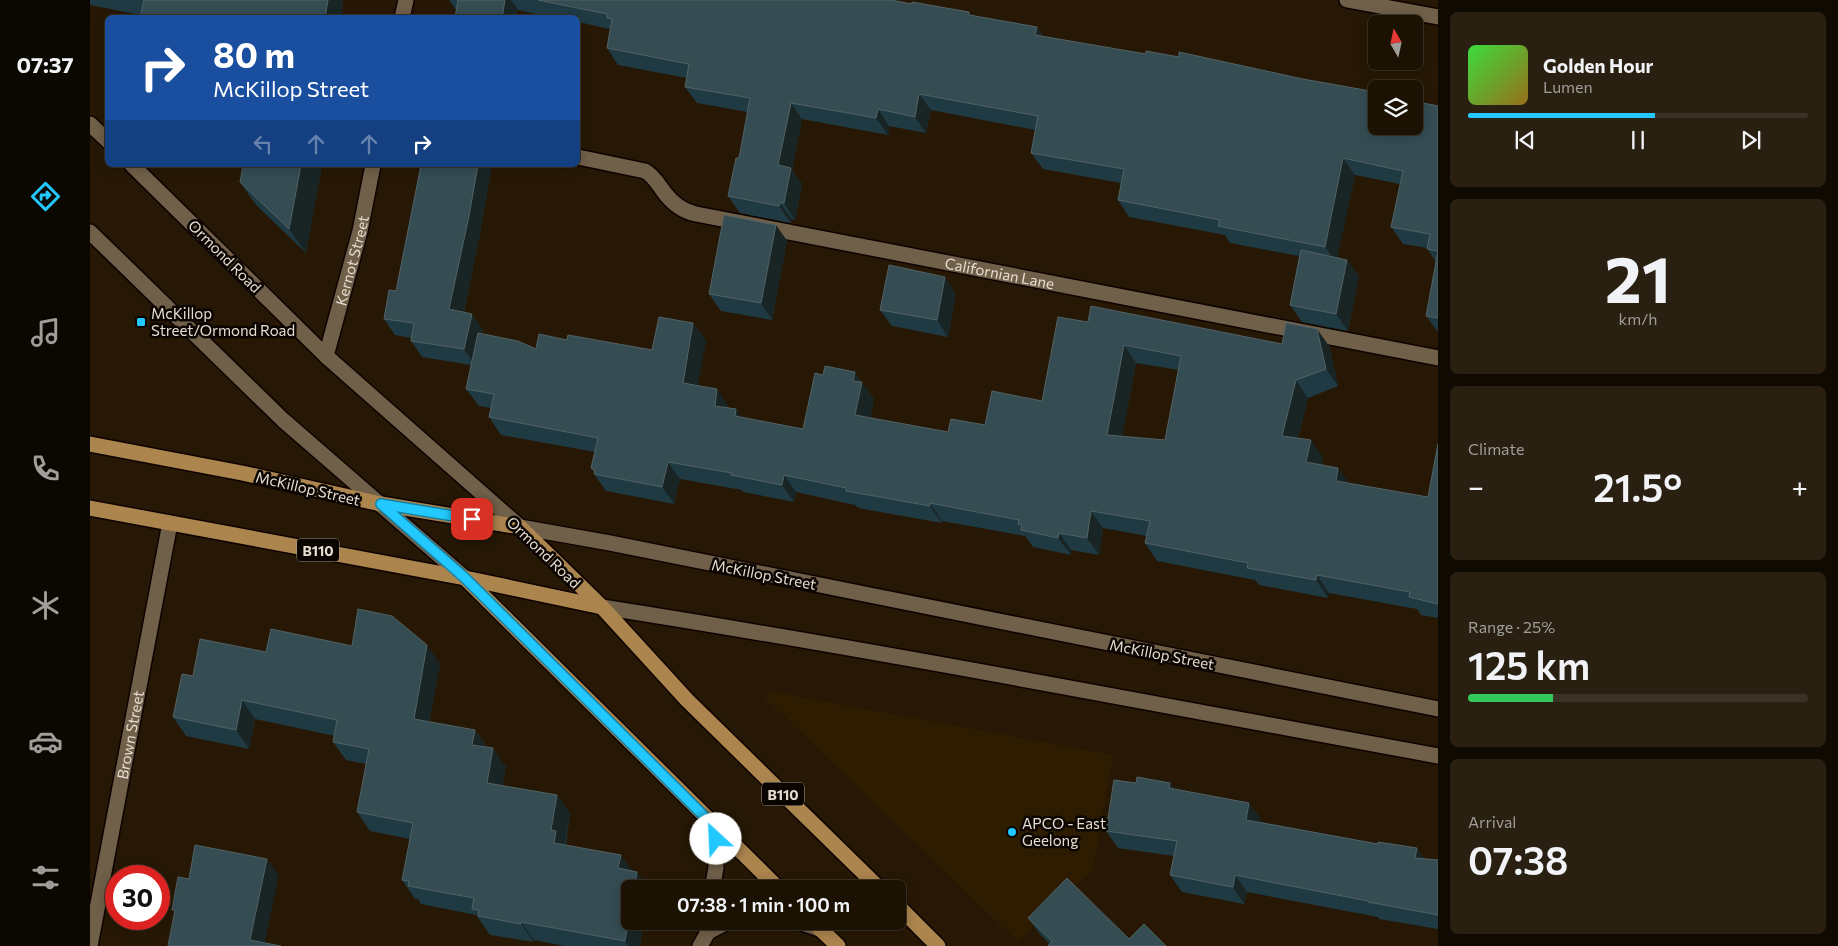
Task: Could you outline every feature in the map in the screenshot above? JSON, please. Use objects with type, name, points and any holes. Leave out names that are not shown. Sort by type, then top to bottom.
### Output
[{"type":"highway","name":"McKillop Street","points":[[90,444],[242,473],[381,504],[520,527]]},
{"type":"highway","name":"B110","points":[[90,508],[465,578]]},
{"type":"highway","name":"Ormond Road","points":[[520,527],[602,607],[687,700],[871,880]]},
{"type":"highway","points":[[465,578],[602,607]]},
{"type":"highway","points":[[465,578],[770,880]]},
{"type":"highway","points":[[906,914],[938,946]]},
{"type":"highway","points":[[821,930],[838,946]]},
{"type":"street","points":[[402,15],[405,0]]},
{"type":"street","points":[[1346,0],[1438,17]]},
{"type":"street","points":[[90,124],[105,138]]},
{"type":"street","name":"Californian Lane","points":[[580,157],[645,171],[654,178],[674,203],[683,210],[696,214],[1438,358]]},
{"type":"street","name":"Ormond Road","points":[[134,167],[326,356],[520,527]]},
{"type":"street","name":"Kernot Street","points":[[326,356],[360,230],[373,167]]},
{"type":"street","points":[[90,232],[283,420],[465,578]]},
{"type":"street","name":"Brown Street","points":[[90,946],[170,523]]},
{"type":"street","name":"McKillop Street","points":[[520,527],[619,545],[1438,709]]},
{"type":"street","points":[[602,607],[1014,678],[1438,756]]},
{"type":"street","points":[[714,880],[716,868],[715,827]]},
{"type":"street","points":[[700,946],[703,930]]},
{"type":"street","points":[[700,946],[708,932],[712,930]]},
{"type":"shaded area","points":[[769,691],[1113,755],[1093,870],[1018,942],[765,698]]},
{"type":"building","points":[[144,0],[328,0],[326,15],[141,15]]},
{"type":"building","points":[[458,0],[505,0],[502,15],[456,15]]},
{"type":"building","points":[[538,0],[891,0],[912,4],[912,2],[969,12],[969,15],[1037,27],[1035,35],[1146,54],[1146,51],[1179,57],[1179,52],[1303,79],[1368,91],[1368,135],[1423,135],[1423,103],[1438,106],[1438,251],[1427,249],[1430,234],[1391,227],[1403,171],[1343,158],[1325,247],[1218,226],[1220,220],[1118,200],[1124,169],[1031,153],[1038,116],[919,94],[915,117],[878,109],[876,118],[791,103],[778,165],[791,168],[784,203],[780,203],[779,206],[728,196],[736,158],[739,158],[750,98],[685,87],[689,64],[607,48],[612,19],[607,18],[607,14]]},
{"type":"building","points":[[243,167],[301,167],[289,229],[240,182]]},
{"type":"building","points":[[421,167],[478,167],[449,309],[472,314],[464,349],[411,341],[414,323],[384,319],[389,290],[396,291]]},
{"type":"building","points":[[724,215],[776,225],[761,303],[709,294]]},
{"type":"building","points":[[1301,250],[1347,260],[1336,314],[1290,305]]},
{"type":"building","points":[[1438,251],[1438,318],[1426,316]]},
{"type":"building","points":[[889,265],[945,277],[937,320],[880,310]]},
{"type":"building","points":[[1091,306],[1282,344],[1286,323],[1317,329],[1326,369],[1296,380],[1282,436],[1311,440],[1306,462],[1338,468],[1336,481],[1428,497],[1438,444],[1438,604],[1409,597],[1410,592],[1317,575],[1316,580],[1247,568],[1248,563],[1145,543],[1150,521],[1091,511],[1087,538],[1059,533],[1058,538],[1021,530],[1022,525],[1018,524],[1019,520],[930,503],[930,506],[846,491],[846,488],[784,475],[782,485],[731,475],[732,473],[668,462],[662,487],[594,474],[595,470],[591,468],[598,438],[489,417],[494,394],[466,389],[478,333],[518,341],[536,349],[539,334],[567,340],[568,335],[652,350],[659,317],[693,323],[683,383],[717,389],[715,406],[736,409],[735,416],[803,429],[815,373],[823,375],[825,366],[855,372],[853,381],[862,382],[855,415],[948,432],[951,419],[985,425],[992,391],[1042,401],[1058,317],[1088,322]],"holes":[[[1124,345],[1181,356],[1165,440],[1107,435]]]},
{"type":"building","points":[[358,609],[392,616],[427,645],[414,719],[475,730],[472,745],[493,748],[487,783],[557,795],[551,830],[556,831],[554,843],[621,855],[618,868],[637,872],[636,880],[621,880],[621,930],[627,930],[625,941],[478,916],[479,910],[472,909],[474,898],[408,886],[409,881],[402,880],[413,823],[357,812],[369,749],[333,742],[337,720],[242,700],[236,730],[173,717],[182,674],[193,676],[200,639],[266,652],[271,629],[352,646]]},
{"type":"building","points":[[1137,777],[1170,783],[1169,788],[1249,803],[1246,820],[1378,844],[1378,842],[1417,848],[1415,858],[1438,860],[1438,915],[1235,875],[1233,887],[1170,875],[1177,841],[1106,831],[1114,780],[1136,783]]},
{"type":"building","points":[[195,845],[267,859],[250,940],[281,946],[168,946],[175,910],[172,910],[178,877],[189,879]]},
{"type":"building","points":[[1067,878],[1129,939],[1144,924],[1166,946],[1048,946],[1052,941],[1028,918]]},
{"type":"place","name":"McKillop Street/Ormond Road","points":[[141,322]]},
{"type":"place","name":"APCO - East Geelong","points":[[1012,832]]},
{"type":"route","points":[[472,519],[381,504],[465,578],[715,827],[716,839]]}]
